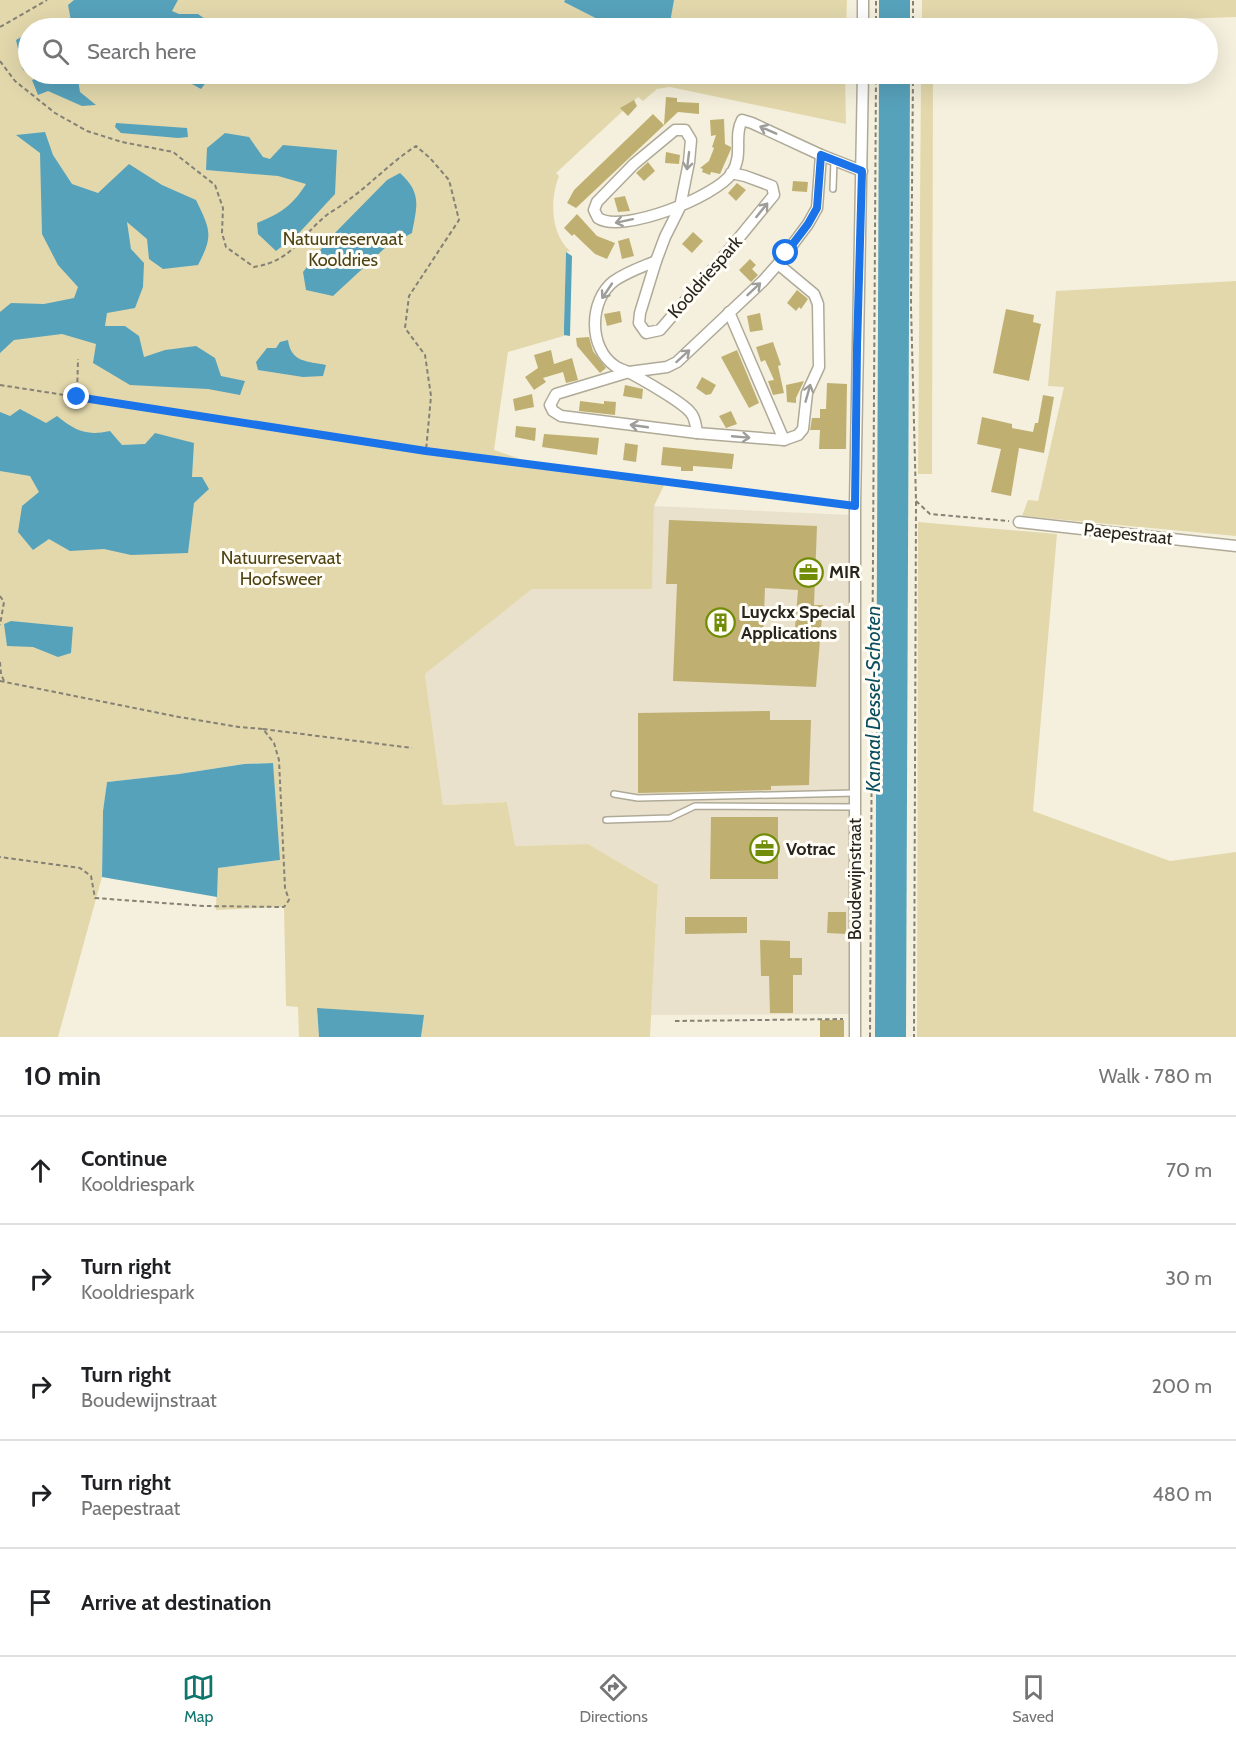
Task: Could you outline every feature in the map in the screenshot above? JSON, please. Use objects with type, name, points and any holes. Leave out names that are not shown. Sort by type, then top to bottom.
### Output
[{"type":"street","points":[[863,0],[863,18]]},
{"type":"street","name":"Boudewijnstraat","points":[[855,1037],[855,506],[863,84]]},
{"type":"street","points":[[732,173],[740,150],[737,129],[742,120],[862,171]]},
{"type":"street","name":"Kooldriespark","points":[[732,173],[712,191],[680,207],[611,224],[598,218],[594,210],[597,201],[675,130],[685,130],[691,140],[680,207],[665,237],[640,313],[639,323],[646,333],[660,330],[774,195],[772,186],[732,173]]},
{"type":"street","points":[[778,264],[814,294],[818,304],[819,367],[807,393],[803,429],[798,435],[784,440],[698,433],[561,416],[553,411],[550,405],[556,394],[629,372],[667,367],[677,362],[778,264],[808,224],[817,208],[821,155]]},
{"type":"street","points":[[656,261],[613,282],[601,300],[595,315],[595,334],[601,351],[615,366],[682,404],[692,413],[698,433]]},
{"type":"street","points":[[729,312],[784,440]]},
{"type":"street","name":"Paepestraat","points":[[1019,522],[1236,546]]},
{"type":"lane","points":[[832,189],[834,160]]},
{"type":"lane","points":[[614,794],[638,798],[855,793]]},
{"type":"lane","points":[[606,820],[670,818],[694,806],[855,807]]},
{"type":"path","points":[[0,27],[47,0]]},
{"type":"path","points":[[876,0],[876,18]]},
{"type":"path","points":[[913,18],[914,0]]},
{"type":"path","points":[[0,61],[18,83]]},
{"type":"path","points":[[19,84],[63,118],[87,131],[122,142],[173,152],[215,185],[223,208],[222,233],[226,246],[254,267],[270,264],[291,251],[327,215],[348,201],[396,159],[416,146],[430,158],[449,180],[459,220],[409,296],[405,328],[425,355],[431,396],[426,451]]},
{"type":"path","points":[[870,1037],[876,84]]},
{"type":"path","points":[[913,84],[911,306],[916,501],[914,1037]]},
{"type":"path","points":[[77,397],[78,359]]},
{"type":"path","points":[[0,385],[426,451],[855,506]]},
{"type":"path","points":[[916,501],[930,514],[1019,522]]},
{"type":"path","points":[[0,596],[4,602],[0,625]]},
{"type":"path","points":[[0,662],[2,681],[239,727],[412,748]]},
{"type":"path","points":[[0,857],[80,868],[91,876],[95,898],[204,906],[284,907],[289,900],[285,888],[279,760],[274,743],[263,729]]},
{"type":"path","points":[[675,1021],[855,1019]]},
{"type":"shaded area","points":[[654,506],[851,515],[851,1014],[651,1015],[658,885],[588,844],[514,846],[507,802],[443,805],[425,674],[532,588],[651,589]]},
{"type":"green space","points":[[0,0],[565,0],[564,2],[595,18],[18,18],[18,84],[845,84],[846,124],[670,87],[657,89],[643,101],[638,97],[556,173],[559,176],[553,205],[555,225],[563,244],[570,251],[566,252],[564,335],[567,335],[508,352],[494,450],[555,471],[667,479],[654,506],[652,589],[532,589],[425,674],[443,805],[507,802],[515,846],[588,844],[658,885],[650,1037],[421,1037],[423,1015],[317,1009],[319,1037],[299,1037],[298,1007],[286,1006],[284,907],[216,910],[217,868],[280,860],[272,763],[244,764],[107,782],[103,811],[102,877],[58,1037],[0,1037]]},
{"type":"green space","points":[[569,0],[847,0],[846,18],[602,18]]},
{"type":"green space","points":[[922,0],[1236,0],[1236,17],[922,18]]},
{"type":"green space","points":[[921,84],[933,84],[932,474],[918,474]]},
{"type":"green space","points":[[1236,281],[1236,536],[1022,516],[1028,500],[1038,501],[1064,387],[1048,386],[1056,291]]},
{"type":"green space","points":[[918,522],[1057,534],[1033,811],[1170,861],[1236,852],[1236,1037],[917,1037]]},
{"type":"water","points":[[74,0],[178,0],[172,11],[179,14],[198,14],[204,18],[70,18],[68,5]]},
{"type":"water","points":[[565,0],[674,0],[671,18],[595,18],[564,2]]},
{"type":"water","points":[[879,0],[910,0],[910,18],[879,18]]},
{"type":"water","points":[[34,84],[79,84],[80,92],[96,105],[82,106],[48,91],[38,95]]},
{"type":"water","points":[[192,84],[205,84],[201,89]]},
{"type":"water","points":[[879,84],[910,84],[906,1037],[875,1037]]},
{"type":"water","points":[[116,123],[187,128],[188,137],[121,133],[115,127]]},
{"type":"water","points":[[45,132],[53,155],[72,184],[98,193],[129,164],[162,185],[196,200],[208,232],[206,246],[198,265],[163,269],[149,259],[147,239],[127,222],[131,249],[144,263],[143,287],[135,308],[107,313],[105,326],[125,326],[139,336],[144,357],[165,350],[196,346],[215,358],[221,376],[245,381],[240,395],[208,389],[130,385],[93,363],[96,344],[62,334],[14,340],[0,353],[0,312],[11,303],[44,304],[74,298],[78,287],[58,265],[42,234],[40,153],[16,135]]},
{"type":"water","points":[[225,133],[249,137],[263,157],[270,159],[283,145],[337,150],[335,194],[299,233],[276,251],[258,234],[257,223],[285,208],[306,184],[278,176],[206,170],[207,148]]},
{"type":"water","points":[[400,173],[415,194],[416,207],[412,233],[386,247],[333,296],[306,290],[303,272],[329,239],[387,180]]},
{"type":"water","points":[[566,252],[572,256],[570,336],[564,335]]},
{"type":"water","points":[[288,340],[293,353],[301,360],[326,365],[323,376],[303,377],[258,370],[256,362],[267,348],[276,348],[280,342]]},
{"type":"water","points":[[20,409],[46,423],[57,416],[82,431],[94,433],[110,431],[122,445],[145,444],[155,433],[194,443],[192,477],[202,477],[209,489],[194,503],[188,553],[131,555],[104,549],[70,551],[49,539],[33,550],[18,532],[22,506],[39,492],[30,476],[0,471],[0,412],[10,416]]},
{"type":"water","points":[[11,621],[73,627],[71,653],[58,657],[33,647],[7,646],[4,624]]},
{"type":"water","points":[[273,763],[280,860],[218,868],[217,897],[102,877],[103,811],[107,782],[244,764]]},
{"type":"water","points":[[317,1008],[424,1015],[421,1037],[319,1037]]},
{"type":"building","points":[[666,97],[677,98],[677,102],[699,103],[699,114],[678,112],[576,208],[567,203],[574,190],[653,114],[664,125]]},
{"type":"building","points":[[634,100],[637,106],[628,116],[620,108]]},
{"type":"building","points":[[724,119],[725,144],[731,149],[720,174],[711,172],[710,175],[702,172],[703,169],[700,168],[709,161],[714,148],[712,147],[716,135],[711,136],[710,120]]},
{"type":"building","points":[[666,152],[680,155],[679,164],[665,163]]},
{"type":"building","points":[[648,162],[655,171],[644,181],[636,173]]},
{"type":"building","points":[[793,181],[808,182],[807,192],[792,191]]},
{"type":"building","points":[[737,183],[746,190],[736,201],[728,193]]},
{"type":"building","points":[[625,196],[630,211],[618,212],[614,198]]},
{"type":"building","points":[[577,214],[597,236],[615,243],[607,259],[595,254],[574,234],[572,236],[564,228]]},
{"type":"building","points":[[693,232],[703,241],[692,253],[682,244]]},
{"type":"building","points":[[629,238],[634,256],[622,259],[618,241]]},
{"type":"building","points":[[750,259],[756,265],[752,269],[758,275],[751,282],[739,270]]},
{"type":"building","points":[[797,290],[808,299],[801,309],[799,307],[796,311],[787,303]]},
{"type":"building","points":[[1006,309],[1034,315],[1033,322],[1041,324],[1029,381],[993,373]]},
{"type":"building","points":[[620,311],[622,322],[607,326],[604,314]]},
{"type":"building","points":[[760,313],[763,330],[750,332],[747,316]]},
{"type":"building","points":[[589,337],[593,351],[606,368],[600,373],[577,346],[576,338]]},
{"type":"building","points":[[773,342],[781,365],[778,366],[784,393],[773,395],[768,381],[774,380],[765,360],[761,362],[756,347]]},
{"type":"building","points":[[551,350],[554,364],[572,358],[578,380],[566,383],[563,372],[543,378],[546,382],[534,390],[525,377],[538,368],[534,355]]},
{"type":"building","points":[[737,350],[759,403],[749,408],[721,357]]},
{"type":"building","points":[[702,377],[716,385],[711,394],[706,395],[696,388]]},
{"type":"building","points":[[804,381],[796,403],[787,402],[786,385]]},
{"type":"building","points":[[827,383],[847,384],[846,449],[819,449],[820,430],[810,430],[812,418],[820,418],[820,409],[826,409]]},
{"type":"building","points":[[625,385],[643,389],[642,399],[623,396]]},
{"type":"building","points":[[532,394],[534,407],[515,411],[513,399]]},
{"type":"building","points":[[1043,395],[1054,397],[1044,453],[1019,448],[1011,496],[991,492],[1001,449],[977,444],[982,417],[1012,424],[1012,428],[1033,432],[1035,423],[1038,423]]},
{"type":"building","points":[[580,401],[604,404],[604,401],[616,402],[615,415],[579,411]]},
{"type":"building","points":[[731,411],[737,424],[726,428],[719,416]]},
{"type":"building","points":[[516,426],[536,428],[535,441],[515,437]]},
{"type":"building","points":[[544,434],[599,438],[597,455],[542,447]]},
{"type":"building","points":[[625,443],[638,445],[636,462],[623,460]]},
{"type":"building","points":[[663,447],[734,454],[732,469],[693,466],[693,471],[681,471],[681,467],[661,465]]},
{"type":"building","points":[[669,520],[817,526],[814,605],[823,605],[816,687],[673,681],[677,584],[666,584]],"holes":[[[765,588],[798,590],[794,640],[763,638]]]},
{"type":"building","points":[[770,711],[770,720],[811,720],[809,785],[771,786],[771,790],[638,793],[638,713]]},
{"type":"building","points":[[711,817],[778,817],[778,879],[710,879]]},
{"type":"building","points":[[828,912],[846,912],[846,934],[827,933]]},
{"type":"building","points":[[685,917],[747,917],[747,933],[685,934]]},
{"type":"building","points":[[760,940],[790,941],[790,958],[802,958],[802,975],[793,975],[793,1013],[770,1013],[769,976],[761,976]]},
{"type":"building","points":[[820,1020],[844,1020],[844,1037],[820,1037]]},
{"type":"place","name":"MIR","points":[[808,572]]},
{"type":"place","name":"Luyckx Special Applications","points":[[720,622]]},
{"type":"place","name":"Votrac","points":[[765,849]]},
{"type":"route","points":[[77,397],[426,451],[855,506],[862,171],[821,155],[817,208],[786,253]]},
{"type":"park label","name":"Natuurreservaat Kooldries","points":[[343,249]]},
{"type":"park label","name":"Natuurreservaat Hoofsweer","points":[[281,568]]},
{"type":"water label","name":"Kanaal Dessel-Schoten","points":[[873,699]]}]
